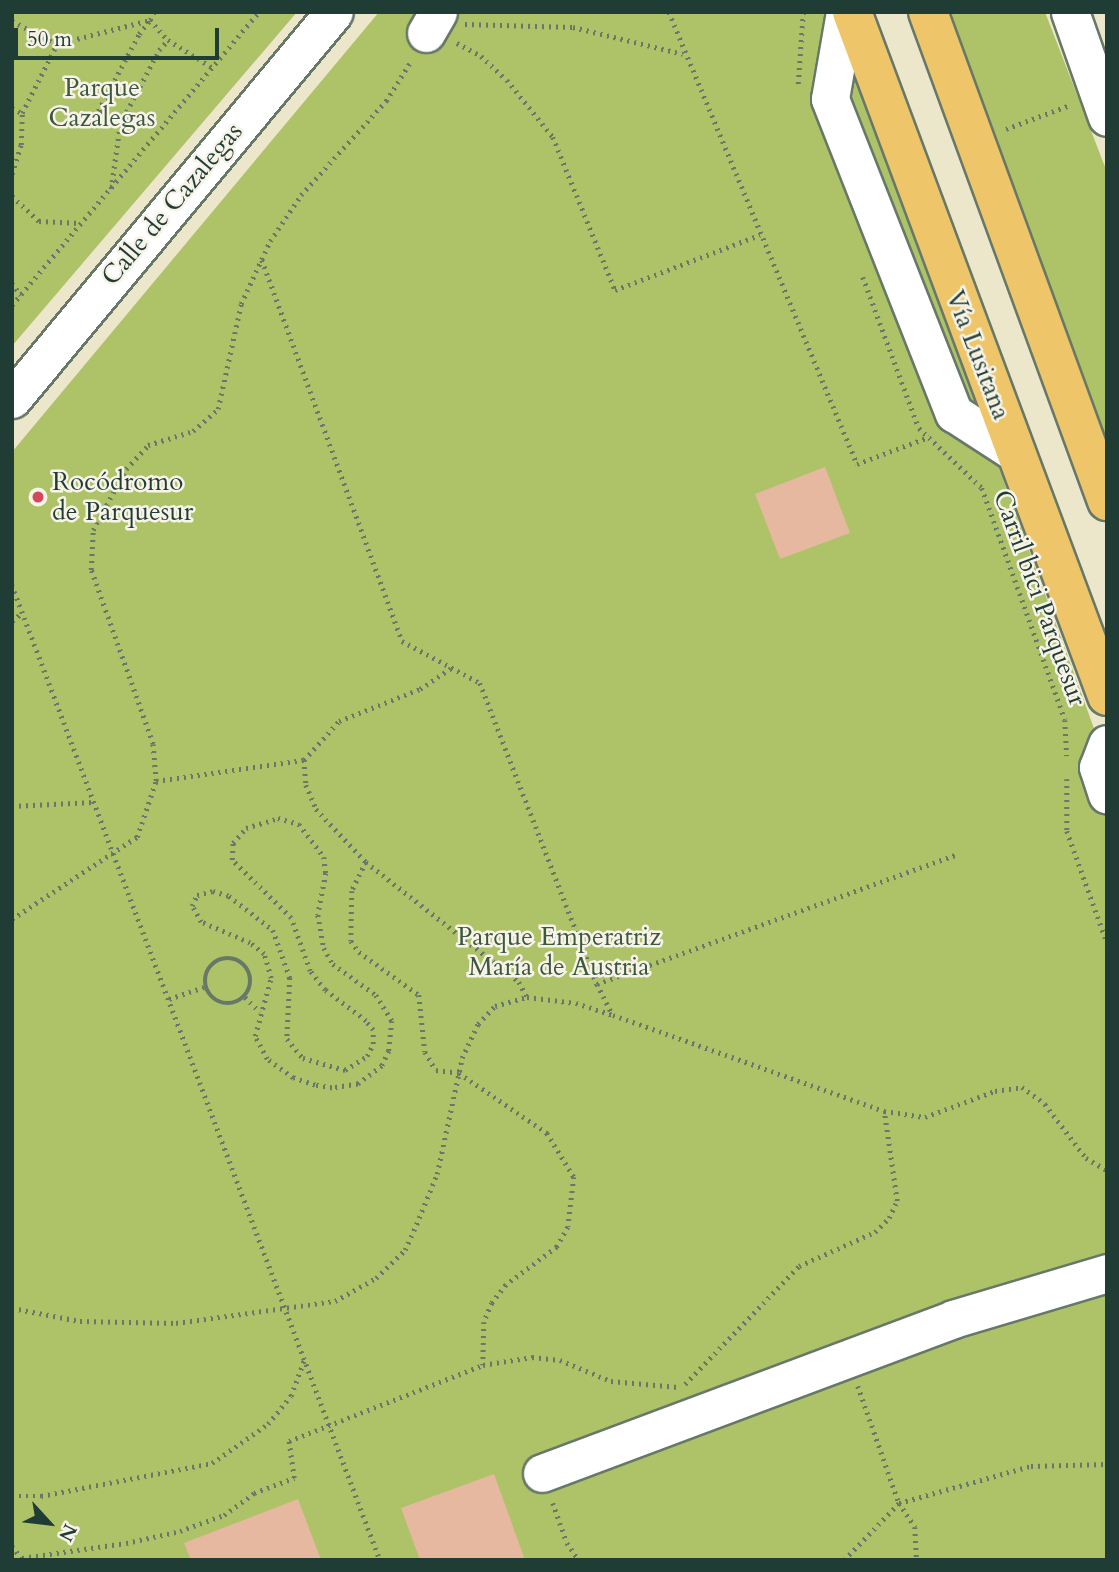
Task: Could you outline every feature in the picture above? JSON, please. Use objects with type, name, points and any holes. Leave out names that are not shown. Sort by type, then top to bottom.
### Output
[{"type":"main road","name":"Vía Lusitana","points":[[852,12],[1107,696]]},
{"type":"main road","points":[[928,12],[1107,500]]},
{"type":"street","name":"Calle de Cazalegas","points":[[12,399],[334,12]]},
{"type":"street","points":[[845,12],[830,99],[954,413],[1014,452]]},
{"type":"street","points":[[1070,12],[1090,110]]},
{"type":"street","points":[[1107,744],[1098,767],[1107,795]]},
{"type":"street","points":[[542,1473],[953,1319],[1107,1273]]},
{"type":"path","points":[[120,124],[98,111],[154,12]]},
{"type":"path","points":[[12,305],[259,12]]},
{"type":"path","points":[[669,12],[684,54],[857,464],[937,433]]},
{"type":"path","points":[[799,96],[803,12]]},
{"type":"path","points":[[150,20],[168,40],[213,68]]},
{"type":"path","points":[[12,21],[57,44],[150,20]]},
{"type":"path","points":[[432,23],[482,22],[573,27],[684,54]]},
{"type":"path","points":[[432,23],[481,56],[529,102],[553,137],[615,290],[760,235]]},
{"type":"path","points":[[12,919],[114,855],[137,837],[156,781],[153,744],[91,570],[93,530],[126,469],[148,445],[192,431],[218,409],[241,304],[262,259],[301,195],[386,101],[432,23]]},
{"type":"path","points":[[111,189],[120,124],[168,40]]},
{"type":"path","points":[[12,174],[21,145],[22,113],[57,44]]},
{"type":"path","points":[[12,108],[22,113]]},
{"type":"path","points":[[1001,131],[1090,110]]},
{"type":"path","points":[[12,196],[39,221],[82,223]]},
{"type":"path","points":[[262,259],[402,641],[480,683],[597,984],[613,1014]]},
{"type":"path","name":"Carril bici Parquesur","points":[[859,266],[919,428],[982,488],[1065,720],[1067,760]]},
{"type":"path","points":[[12,283],[21,295]]},
{"type":"path","points":[[12,585],[380,1560]]},
{"type":"path","points":[[12,621],[23,613]]},
{"type":"path","points":[[156,781],[304,760],[339,721],[420,689],[451,668]]},
{"type":"path","points":[[304,760],[306,785],[317,809],[366,862],[519,982],[527,997]]},
{"type":"path","points":[[1067,773],[1067,831],[1107,943]]},
{"type":"path","points":[[12,806],[94,802]]},
{"type":"path","points":[[278,818],[299,824],[318,844],[326,873],[318,915],[324,948],[342,974],[386,1006],[392,1021],[389,1051],[382,1066],[358,1084],[332,1088],[314,1085],[293,1077],[262,1053],[255,1036],[260,1012],[271,978],[264,954],[194,914],[194,899],[205,891],[229,896],[273,930],[290,978],[288,1039],[303,1058],[345,1070],[358,1065],[373,1044],[366,1020],[325,990],[310,971],[291,918],[232,860],[233,842],[246,828],[278,818]]},
{"type":"path","points":[[597,984],[958,854]]},
{"type":"path","points":[[366,862],[352,891],[351,941],[359,952],[419,995],[425,1052],[436,1070],[459,1073],[547,1133],[574,1177],[568,1227],[557,1247],[506,1285],[492,1303],[484,1322],[483,1365]]},
{"type":"path","points":[[231,959],[244,965],[250,977],[245,997],[226,1004],[213,998],[206,986],[211,966],[231,959]]},
{"type":"path","points":[[169,999],[206,986]]},
{"type":"path","points":[[245,997],[260,1012]]},
{"type":"path","points":[[12,1308],[80,1321],[176,1323],[286,1311],[335,1301],[376,1278],[405,1250],[437,1174],[459,1073],[478,1024],[495,1006],[527,997],[576,1003],[613,1014],[884,1111],[925,1117],[995,1091],[1022,1087],[1045,1104],[1086,1158],[1107,1170]]},
{"type":"path","points":[[12,1546],[22,1559],[153,1537],[224,1515],[254,1493],[294,1478],[289,1441],[483,1365],[532,1357],[560,1360],[611,1381],[682,1387],[799,1266],[875,1233],[890,1218],[897,1201],[884,1111]]},
{"type":"path","points":[[848,1358],[899,1503],[915,1527],[917,1560]]},
{"type":"path","points":[[12,1496],[79,1490],[212,1463],[268,1424],[291,1396],[304,1359]]},
{"type":"path","points":[[844,1560],[899,1503],[1031,1466],[1107,1464]]},
{"type":"path","points":[[542,1473],[567,1543],[579,1560]]},
{"type":"green space","name":"Parque Cazalegas","points":[[12,12],[297,12],[12,346]]},
{"type":"green space","name":"Parque Emperatriz María de Austria","points":[[379,12],[833,12],[1107,764],[1107,1560],[12,1560],[12,452]]},
{"type":"green space","points":[[943,12],[1045,12],[1107,172],[1107,458]]},
{"type":"building","points":[[825,467],[850,533],[780,559],[755,494]]},
{"type":"building","points":[[494,1474],[525,1560],[420,1560],[401,1508]]},
{"type":"building","points":[[298,1499],[321,1560],[191,1560],[184,1543]]},
{"type":"place","name":"Rocódromo de Parquesur","points":[[38,497]]}]
